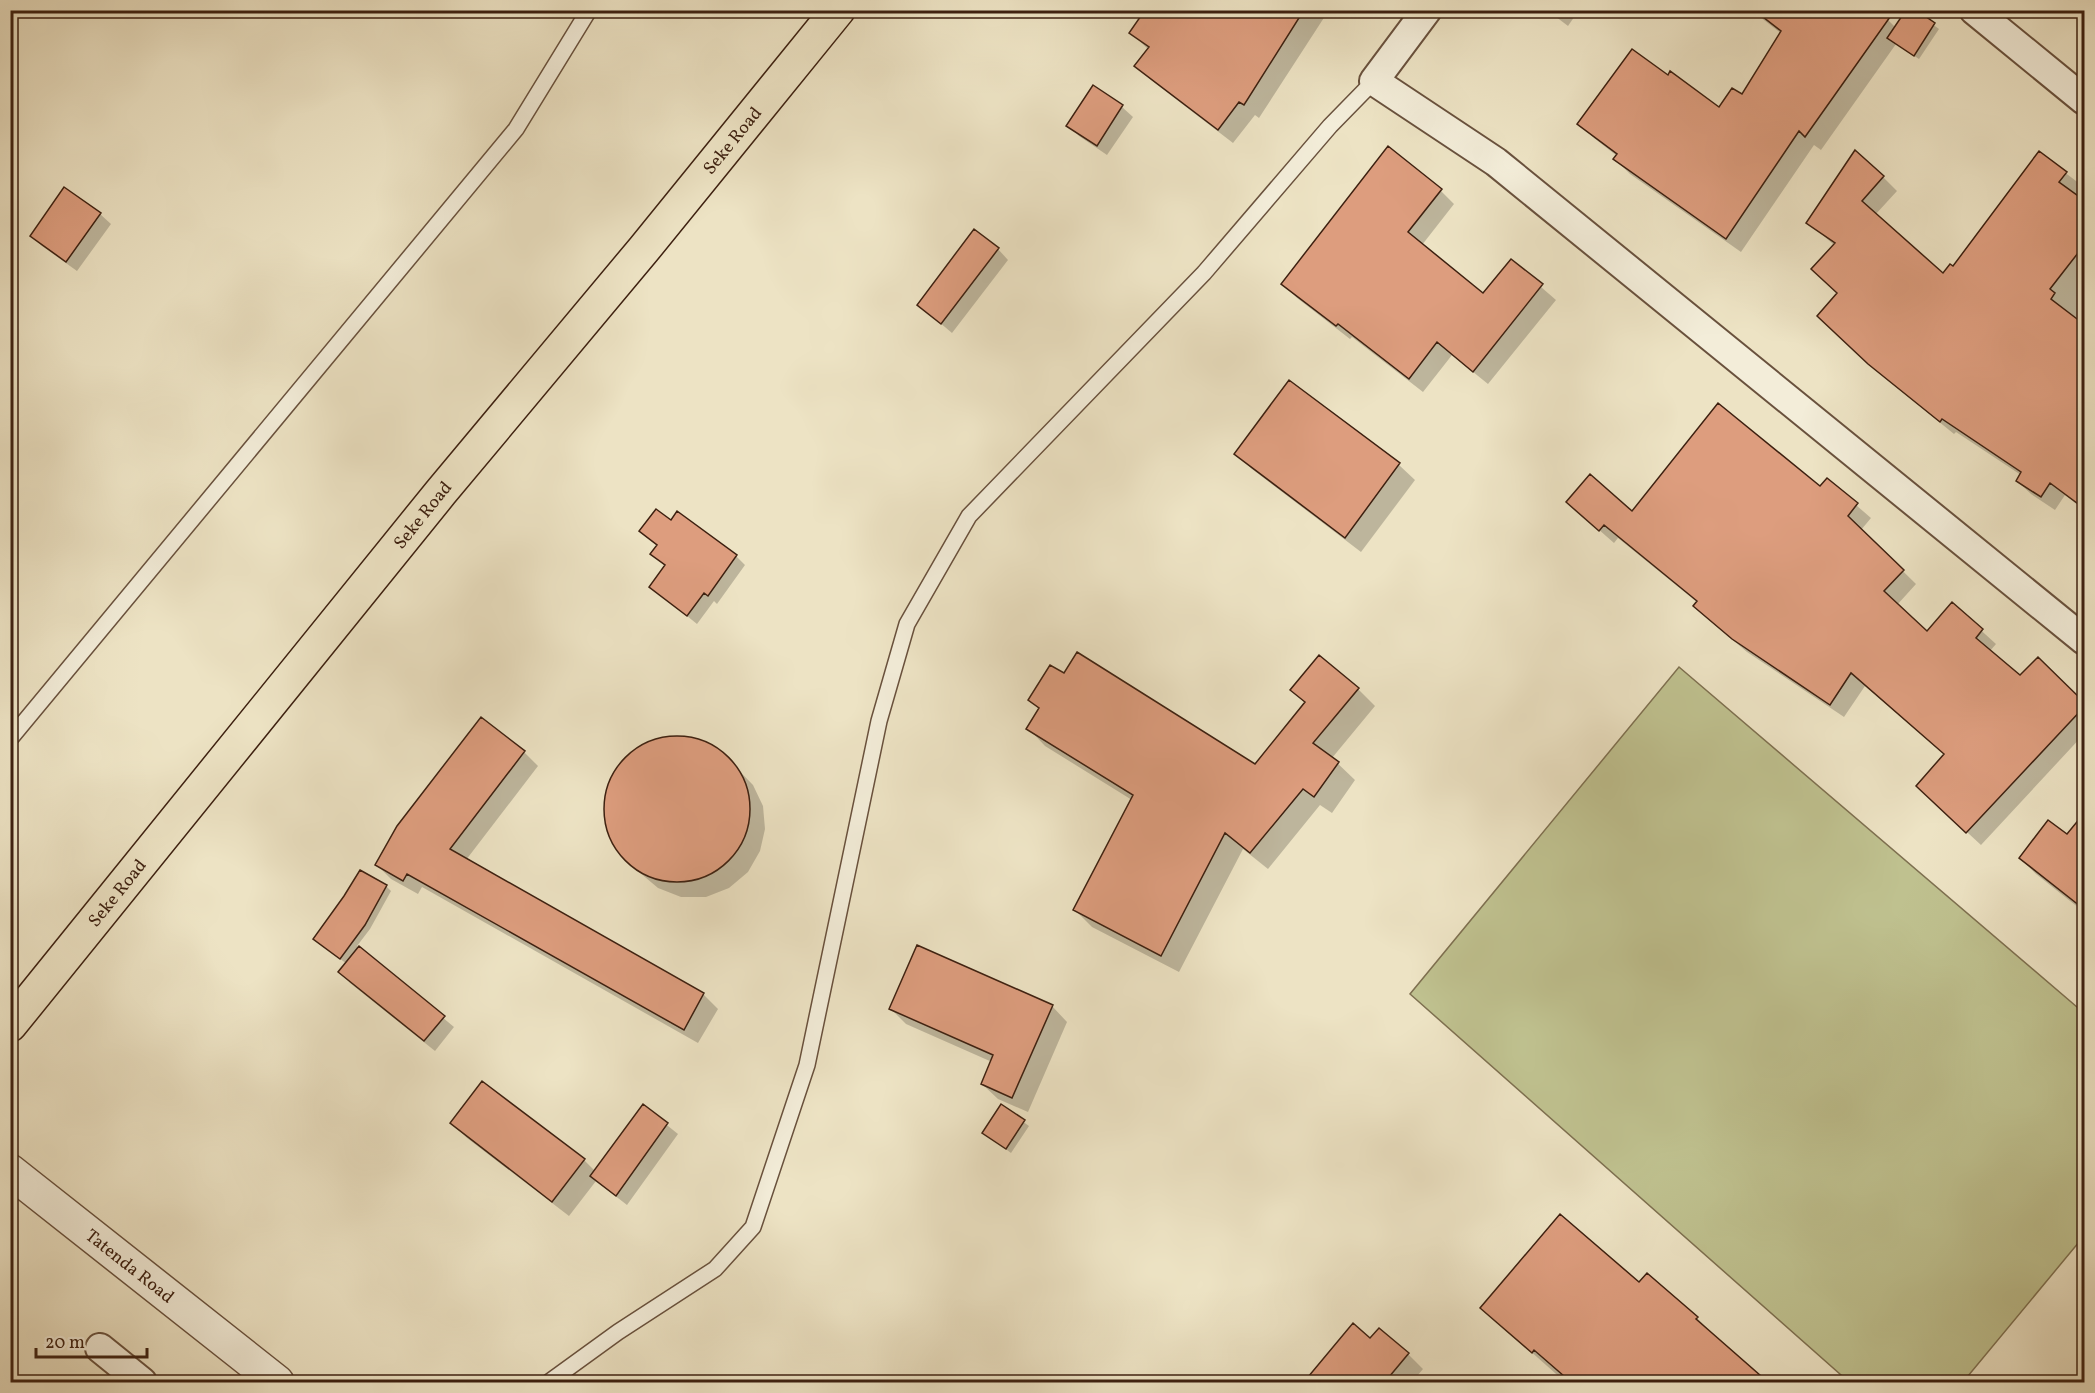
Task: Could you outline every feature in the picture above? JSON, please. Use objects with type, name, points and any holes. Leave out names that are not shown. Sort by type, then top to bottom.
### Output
[{"type":"main road","name":"Seke Road","points":[[10,1025],[441,492],[644,249],[838,10]]},
{"type":"street","points":[[1427,10],[1374,81],[1496,162],[2085,640]]},
{"type":"street","points":[[1974,10],[2085,100]]},
{"type":"street","name":"Tatenda Road","points":[[10,1171],[277,1383]]},
{"type":"street","points":[[100,1348],[142,1383]]},
{"type":"lane","points":[[10,739],[516,129],[589,10]]},
{"type":"lane","points":[[549,1383],[618,1332],[715,1269],[753,1227],[807,1065],[879,721],[907,624],[969,516],[1204,273],[1330,126],[1374,81]]},
{"type":"green space","points":[[1679,667],[2084,1013],[2084,1236],[1963,1382],[1849,1382],[1410,994]]},
{"type":"building","points":[[1145,10],[1304,10],[1244,105],[1239,102],[1218,130],[1134,66],[1149,47],[1129,33]]},
{"type":"building","points":[[1754,10],[1895,10],[1805,137],[1799,131],[1726,239],[1613,159],[1617,154],[1577,124],[1632,49],[1668,75],[1670,71],[1719,107],[1732,88],[1742,94],[1781,31]]},
{"type":"building","points":[[1906,10],[1916,10],[1935,23],[1914,56],[1887,38]]},
{"type":"building","points":[[1093,85],[1123,105],[1097,146],[1066,126]]},
{"type":"building","points":[[1388,146],[1442,189],[1408,232],[1483,293],[1511,259],[1543,284],[1473,372],[1437,342],[1409,379],[1338,324],[1336,326],[1281,284]]},
{"type":"building","points":[[1855,150],[1884,176],[1862,201],[1943,273],[1950,264],[1953,266],[2039,151],[2067,172],[2059,182],[2085,201],[2085,244],[2050,289],[2055,293],[2051,299],[2085,325],[2085,509],[2050,483],[2041,497],[2016,481],[2021,472],[1942,419],[1940,422],[1868,364],[1817,316],[1837,293],[1811,269],[1835,243],[1806,223]]},
{"type":"building","points":[[64,187],[101,213],[66,262],[30,236]]},
{"type":"building","points":[[974,229],[999,248],[941,324],[917,305]]},
{"type":"building","points":[[1289,380],[1400,463],[1345,538],[1234,454]]},
{"type":"building","points":[[1718,403],[1820,486],[1827,478],[1858,503],[1848,516],[1904,570],[1884,591],[1927,631],[1952,602],[1983,629],[1976,638],[2020,675],[2038,657],[2085,703],[2085,706],[1966,833],[1916,786],[1944,754],[1851,673],[1830,705],[1732,639],[1693,606],[1697,601],[1604,525],[1599,531],[1566,502],[1590,474],[1632,511]]},
{"type":"building","points":[[656,509],[671,520],[677,511],[737,555],[708,596],[704,593],[687,616],[649,587],[665,565],[650,554],[657,545],[639,531]]},
{"type":"building","points":[[1077,652],[1255,764],[1305,702],[1290,690],[1319,655],[1359,688],[1313,743],[1339,762],[1314,797],[1303,789],[1250,853],[1225,833],[1161,956],[1073,910],[1133,795],[1026,729],[1039,708],[1028,700],[1050,665],[1064,673]]},
{"type":"building","points":[[481,717],[525,751],[450,849],[704,993],[684,1030],[407,874],[403,881],[375,865],[397,826]]},
{"type":"building","points":[[677,736],[705,742],[728,758],[744,781],[750,809],[744,837],[728,860],[705,876],[677,882],[649,876],[626,860],[610,837],[604,809],[610,781],[626,758],[649,742]]},
{"type":"building","points":[[2085,812],[2085,910],[2019,858],[2048,820],[2067,834]]},
{"type":"building","points":[[360,870],[387,885],[365,925],[340,959],[313,939]]},
{"type":"building","points":[[917,945],[1053,1005],[1012,1098],[981,1084],[993,1055],[889,1009]]},
{"type":"building","points":[[359,946],[445,1016],[424,1041],[338,972]]},
{"type":"building","points":[[482,1081],[585,1159],[552,1202],[450,1123]]},
{"type":"building","points":[[643,1104],[668,1123],[616,1196],[590,1176]]},
{"type":"building","points":[[1001,1104],[1025,1120],[1006,1149],[982,1133]]},
{"type":"building","points":[[1560,1214],[1639,1282],[1647,1273],[1769,1383],[1572,1383],[1534,1350],[1532,1353],[1480,1308]]},
{"type":"building","points":[[1353,1323],[1370,1338],[1379,1328],[1409,1353],[1384,1383],[1303,1383]]}]
